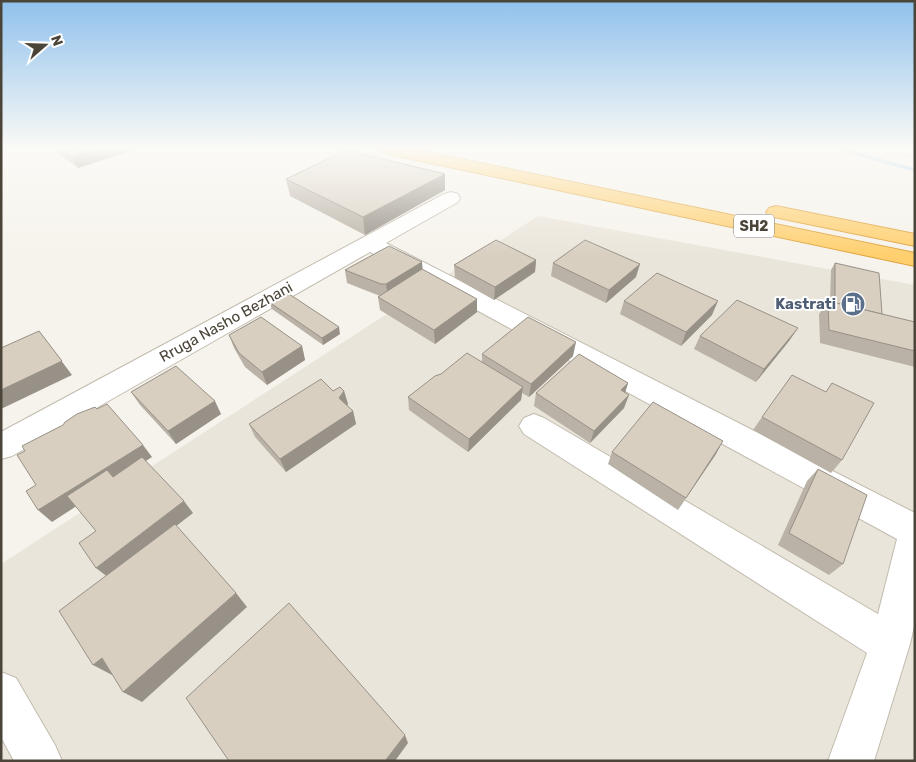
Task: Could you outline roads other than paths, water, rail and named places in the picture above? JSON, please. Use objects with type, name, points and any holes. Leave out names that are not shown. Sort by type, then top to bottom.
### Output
[{"type":"highway","name":"SH2","points":[[557,185],[915,260]]},
{"type":"highway","name":"SH2","points":[[636,185],[720,201]]},
{"type":"highway","name":"SH2","points":[[758,208],[915,240]]},
{"type":"street","name":"Rruga Nasho Bezhani","points":[[1,447],[451,198]]},
{"type":"street","points":[[370,243],[915,531]]},
{"type":"street","points":[[534,426],[890,644]]},
{"type":"street","points":[[851,761],[890,644],[915,537]]},
{"type":"street","points":[[1,693],[39,761]]},
{"type":"place","name":"Kastrati","points":[[853,304]]}]
